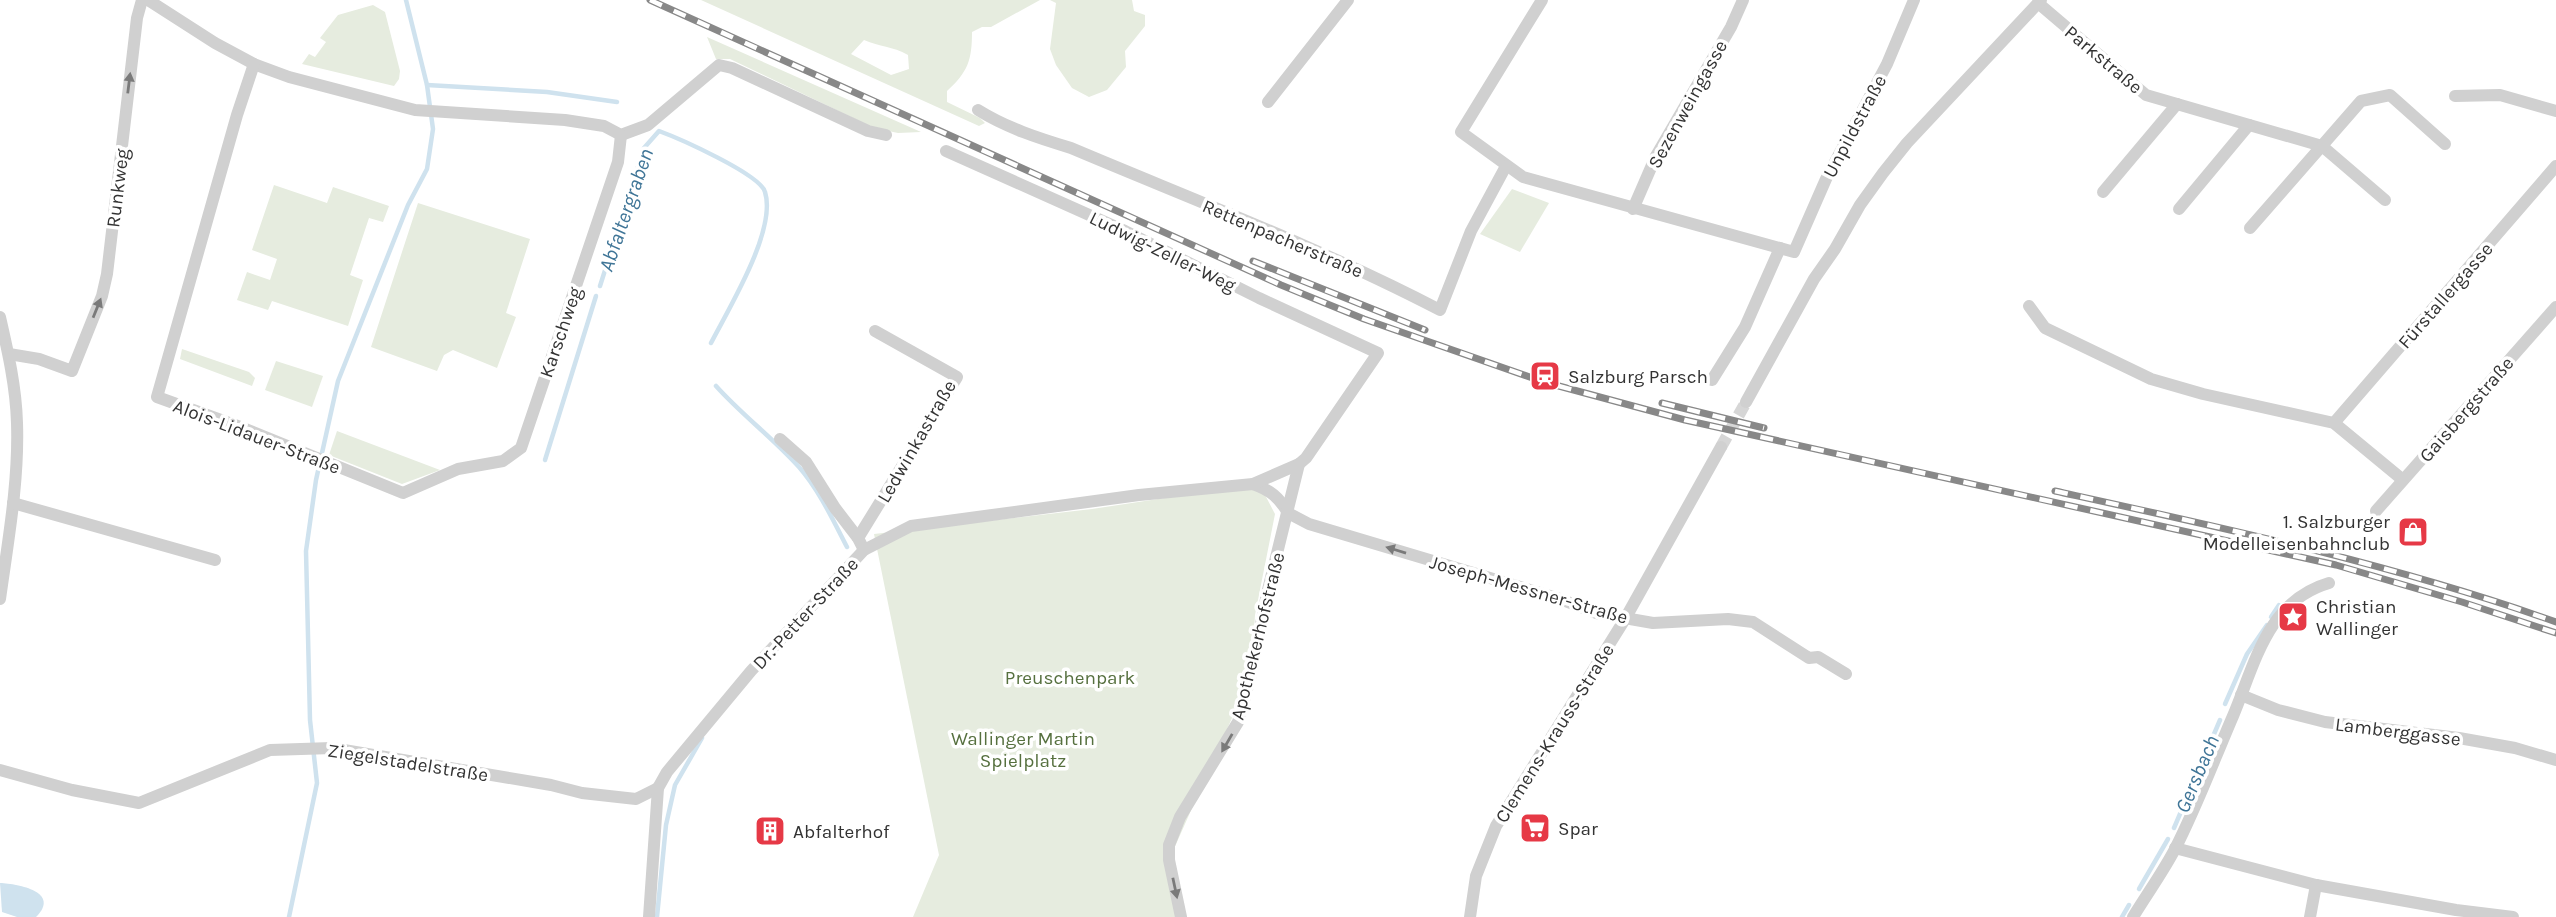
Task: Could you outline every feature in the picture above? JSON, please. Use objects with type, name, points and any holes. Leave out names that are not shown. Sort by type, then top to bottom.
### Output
[{"type":"street","name":"Runkweg","points":[[9,354],[39,359],[72,372],[102,296],[107,275],[137,18],[142,0]]},
{"type":"street","points":[[148,0],[254,64],[289,77],[415,110],[565,120],[604,126],[621,135],[648,125],[719,65],[732,68],[868,131],[886,135]]},
{"type":"street","points":[[1268,102],[1348,0]]},
{"type":"street","points":[[1542,0],[1461,132],[1523,177],[1787,250],[1712,380]]},
{"type":"street","name":"Sezenweingasse","points":[[1633,209],[1656,156],[1731,27],[1743,0]]},
{"type":"street","name":"Unpildstraße","points":[[1787,250],[1887,64],[1914,0]]},
{"type":"street","points":[[1746,402],[1814,279],[1875,184],[1907,143],[2039,2]]},
{"type":"street","name":"Parkstraße","points":[[2039,2],[2146,95],[2322,146],[2385,200]]},
{"type":"street","name":"Alois-Lidauer-Straße","points":[[254,64],[237,115],[158,397],[403,493],[458,469],[503,461],[521,448]]},
{"type":"street","points":[[2455,96],[2500,95],[2556,111]]},
{"type":"street","points":[[2250,228],[2361,101],[2389,96],[2445,144]]},
{"type":"street","points":[[2103,192],[2177,104]]},
{"type":"street","name":"Rettenpacherstraße","points":[[978,110],[1001,124],[1035,138],[1071,148],[1297,243],[1399,288],[1440,310],[1471,231],[1506,166]]},
{"type":"street","points":[[2179,209],[2249,125]]},
{"type":"street","name":"Karschweg","points":[[521,448],[618,162],[621,135]]},
{"type":"street","name":"Ludwig-Zeller-Weg","points":[[946,151],[1125,231],[1259,298],[1378,353]]},
{"type":"street","name":"Fürstallergasse","points":[[2334,423],[2556,166]]},
{"type":"street","points":[[2029,306],[2045,328],[2151,379],[2203,394],[2334,423],[2403,480]]},
{"type":"street","name":"Gaisbergstraße","points":[[2376,511],[2556,307]]},
{"type":"street","points":[[0,317],[9,354],[17,419],[17,456],[0,599]]},
{"type":"street","name":"Ledwinkastraße","points":[[861,544],[957,377],[875,331]]},
{"type":"street","name":"Dr.-Petter-Straße","points":[[658,788],[667,772],[751,671],[861,544],[911,526],[1139,495],[1253,484],[1299,464],[1306,458],[1378,353]]},
{"type":"street","name":"Dr.-Petter-Straße","points":[[780,439],[806,462],[861,544]]},
{"type":"street","name":"Clemens-Krauss-Straße","points":[[1471,917],[1476,876],[1496,826],[1625,619],[1721,447]]},
{"type":"street","name":"Apothekerhofstraße","points":[[1181,917],[1169,860],[1169,845],[1180,817],[1238,722],[1299,464]]},
{"type":"street","points":[[1253,484],[1267,489],[1279,498],[1287,513]]},
{"type":"street","points":[[12,503],[215,560]]},
{"type":"street","name":"Joseph-Messner-Straße","points":[[1287,513],[1309,524],[1625,619],[1667,624],[1728,619],[1753,622],[1809,658],[1818,657],[1846,674]]},
{"type":"street","points":[[2133,917],[2175,849],[2261,643],[2293,602],[2311,588],[2329,583]]},
{"type":"street","name":"Lamberggasse","points":[[2241,695],[2278,710],[2325,722],[2459,738],[2515,748],[2556,760]]},
{"type":"street","name":"Ziegelstadelstraße","points":[[0,770],[72,790],[139,803],[270,750],[324,748],[538,783],[582,793],[636,799],[658,788]]},
{"type":"street","points":[[649,917],[658,788]]},
{"type":"street","points":[[2175,849],[2316,885],[2512,917]]},
{"type":"street","points":[[2310,917],[2316,885]]},
{"type":"green space","points":[[701,0],[1040,0],[991,27],[982,27],[972,32],[967,65],[960,78],[947,91],[947,102],[980,118],[985,123],[979,126]],"holes":[[[864,40],[908,55],[909,69],[891,75],[851,54]]]},
{"type":"green space","points":[[1050,0],[1132,0],[1134,11],[1145,15],[1145,26],[1125,51],[1126,67],[1107,90],[1089,97],[1072,88],[1056,65],[1050,49],[1056,3]]},
{"type":"green space","points":[[373,5],[385,12],[400,71],[394,86],[302,64],[309,54],[315,57],[326,42],[320,38],[338,15]]},
{"type":"green space","points":[[707,37],[921,132],[898,133],[874,128],[730,59],[716,59]]},
{"type":"green space","points":[[274,185],[327,203],[333,187],[389,206],[383,222],[369,218],[350,275],[363,280],[348,326],[272,301],[268,310],[237,300],[247,272],[270,280],[277,259],[252,250]]},
{"type":"green space","points":[[1512,189],[1549,203],[1520,252],[1480,234]]},
{"type":"green space","points":[[418,203],[530,239],[506,313],[516,317],[497,368],[453,350],[444,355],[437,371],[371,347]]},
{"type":"green space","points":[[182,349],[249,372],[255,378],[252,386],[180,359]]},
{"type":"green space","points":[[276,361],[323,376],[312,407],[265,390]]},
{"type":"green space","points":[[337,431],[440,470],[402,484],[329,455]]},
{"type":"green space","name":"Preuschenpark","points":[[1244,486],[1264,493],[1275,514],[1255,615],[1251,675],[1169,860],[1177,917],[913,917],[939,855],[874,534],[1092,509]]},
{"type":"water","points":[[0,883],[17,885],[41,896],[44,901],[36,917],[17,917],[2,912]]},
{"type":"waterway","points":[[289,917],[317,783],[310,720],[306,551],[316,480],[338,381],[408,205],[427,169],[433,129],[427,85],[406,0]]},
{"type":"waterway","name":"Abfaltergraben","points":[[427,85],[547,92],[617,102]]},
{"type":"waterway","name":"Abfaltergraben","points":[[600,286],[644,148],[659,131],[717,157],[760,184],[765,192],[767,208],[764,227],[749,269],[711,343]]},
{"type":"waterway","name":"Abfaltergraben","points":[[545,460],[596,296]]},
{"type":"waterway","name":"Abfaltergraben","points":[[716,386],[799,467],[819,495],[847,547]]},
{"type":"waterway","name":"Gersbach","points":[[2271,617],[2279,605]]},
{"type":"waterway","name":"Gersbach","points":[[2225,704],[2247,654],[2267,625]]},
{"type":"waterway","name":"Gersbach","points":[[2174,828],[2220,720]]},
{"type":"waterway","name":"Abfaltergraben","points":[[657,917],[666,825],[675,785],[702,738]]},
{"type":"waterway","name":"Gersbach","points":[[2139,889],[2168,839]]},
{"type":"waterway","name":"Gersbach","points":[[2122,917],[2129,905]]},
{"type":"tunnel","points":[[1721,447],[1746,402]]},
{"type":"railway","points":[[650,0],[1281,285],[1364,319],[1544,382],[1685,420],[2336,565],[2556,633]]},
{"type":"railway","points":[[1253,261],[1425,330]]},
{"type":"railway","points":[[1662,403],[1764,428]]},
{"type":"railway","points":[[2055,491],[2245,533],[2370,565],[2433,582],[2556,622]]},
{"type":"place","name":"Salzburg Parsch","points":[[1545,376]]},
{"type":"place","name":"1. Salzburger Modelleisenbahnclub","points":[[2413,532]]},
{"type":"place","name":"Christian Wallinger","points":[[2293,617]]},
{"type":"place","name":"Spar","points":[[1535,828]]},
{"type":"place","name":"Abfalterhof","points":[[770,831]]},
{"type":"park label","name":"Wallinger Martin Spielplatz","points":[[1023,749]]}]
